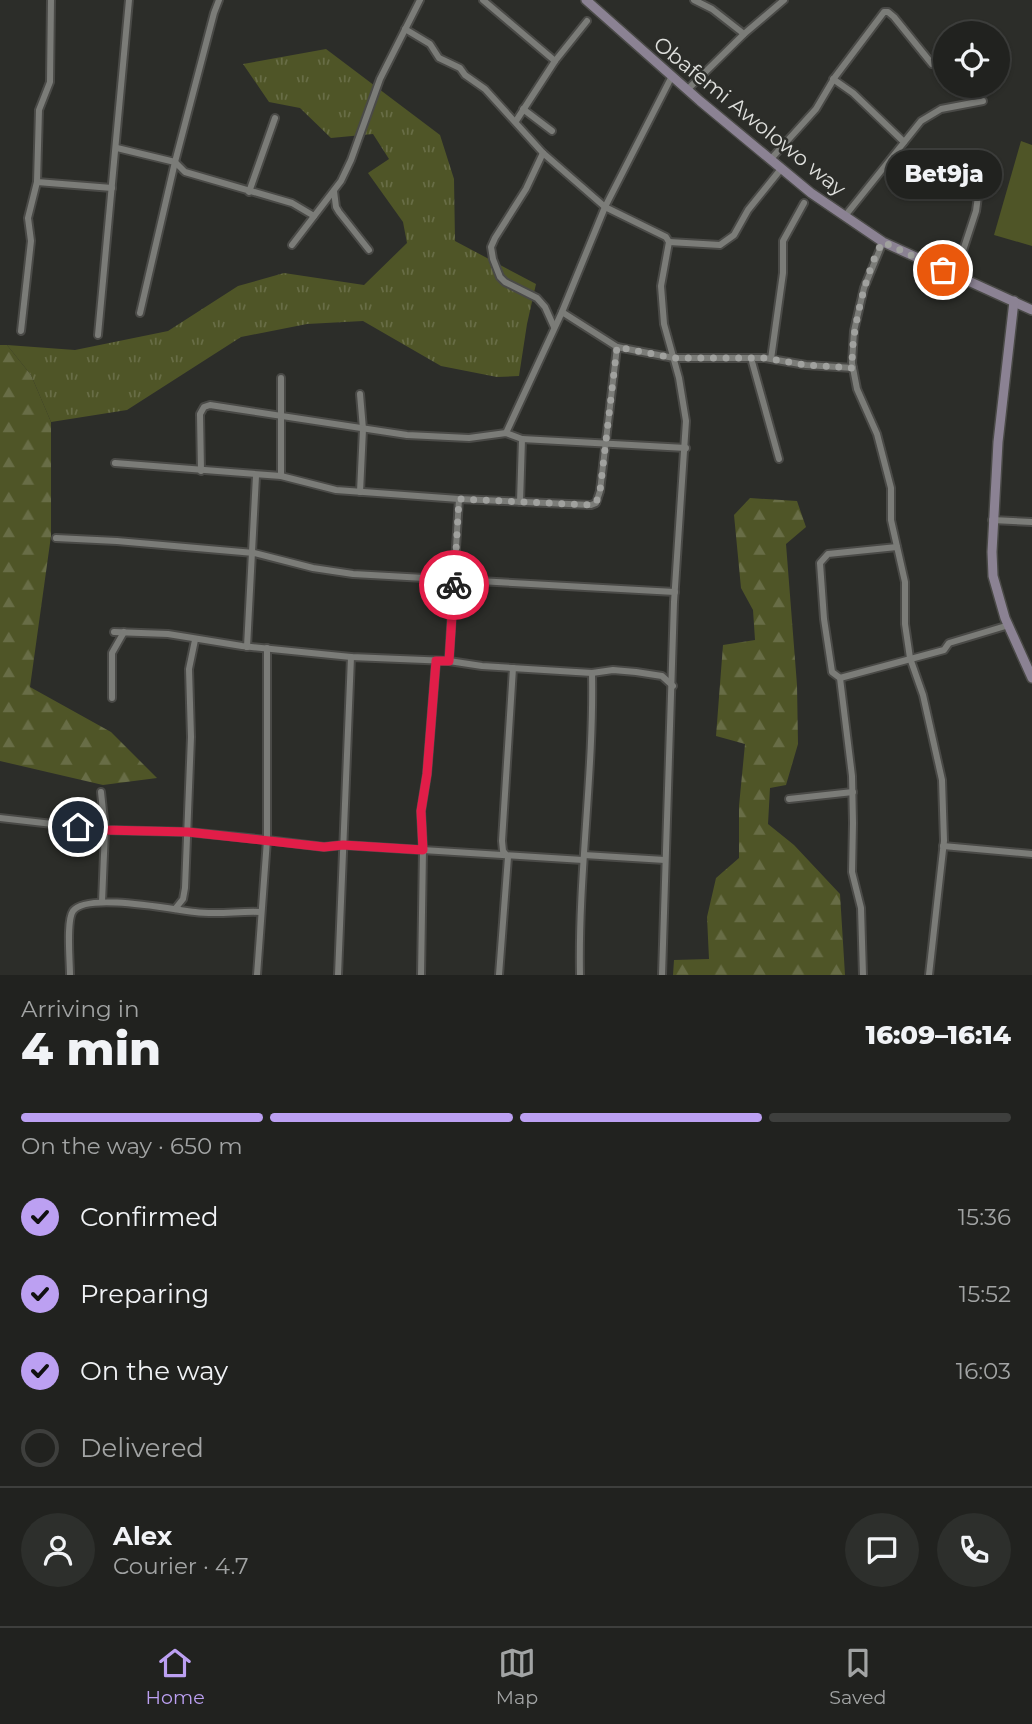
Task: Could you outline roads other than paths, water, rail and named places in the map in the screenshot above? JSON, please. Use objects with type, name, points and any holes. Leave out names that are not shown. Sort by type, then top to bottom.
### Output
[{"type":"main road","name":"Obafemi Awolowo way","points":[[586,0],[770,160],[845,216],[883,242],[1032,310]]},
{"type":"main road","points":[[1014,300],[992,520],[993,576],[1009,625],[1028,660],[1032,678]]},
{"type":"street","points":[[21,331],[31,241],[27,218],[37,181],[39,110],[51,82],[51,0]]},
{"type":"street","points":[[98,335],[129,0]]},
{"type":"street","points":[[140,313],[175,162],[219,0]]},
{"type":"street","points":[[292,245],[334,191],[351,160],[380,79],[420,0]]},
{"type":"street","points":[[483,0],[555,61]]},
{"type":"street","points":[[694,0],[712,9],[744,34]]},
{"type":"street","points":[[688,90],[779,1]]},
{"type":"street","points":[[770,160],[816,109],[833,79],[886,12],[894,17],[932,64]]},
{"type":"street","points":[[516,121],[555,61],[587,21]]},
{"type":"street","points":[[405,29],[430,44],[439,58],[460,68],[465,75],[485,89],[543,153],[605,207],[666,237],[669,242],[662,286],[664,324],[687,421],[675,592],[662,975]]},
{"type":"street","points":[[506,433],[562,312],[605,207],[672,76]]},
{"type":"street","points":[[833,79],[852,93],[904,142]]},
{"type":"street","points":[[845,216],[921,121],[942,109],[983,101]]},
{"type":"street","points":[[523,109],[552,131]]},
{"type":"street","points":[[249,191],[275,118]]},
{"type":"street","points":[[117,148],[175,162],[185,172],[292,203],[314,216]]},
{"type":"street","points":[[543,153],[526,189],[491,247],[500,277],[537,298],[545,307],[554,327]]},
{"type":"street","points":[[955,275],[976,211],[983,160]]},
{"type":"street","points":[[669,242],[720,246],[733,235],[748,210],[781,169]]},
{"type":"street","points":[[37,181],[112,188]]},
{"type":"street","points":[[334,191],[339,212],[369,250]]},
{"type":"street","points":[[771,359],[783,274],[783,241],[804,203]]},
{"type":"street","points":[[883,242],[876,254],[854,331],[853,368],[857,389],[877,434],[891,488],[891,520],[905,582],[905,624],[910,658],[923,695],[942,780],[943,846],[929,975]]},
{"type":"street","points":[[562,312],[617,347],[674,358],[771,359],[806,365],[853,368]]},
{"type":"street","points":[[115,463],[281,476],[321,487],[360,492],[591,505],[596,503],[600,491],[617,347]]},
{"type":"street","points":[[751,358],[779,459]]},
{"type":"street","points":[[281,378],[281,476]]},
{"type":"street","points":[[360,394],[363,429],[360,492]]},
{"type":"street","points":[[201,471],[200,414],[204,407],[225,407],[407,435],[469,438],[506,433],[522,439],[686,448]]},
{"type":"street","points":[[520,502],[522,439]]},
{"type":"street","points":[[247,647],[256,476]]},
{"type":"street","points":[[449,661],[459,499]]},
{"type":"street","points":[[992,520],[1032,522]]},
{"type":"street","points":[[56,538],[254,553],[313,568],[353,574],[675,592]]},
{"type":"street","points":[[863,975],[861,908],[852,872],[853,792],[840,678],[832,672],[824,620],[821,559],[828,554],[897,547]]},
{"type":"street","points":[[840,678],[944,650],[949,643],[968,635],[1009,625]]},
{"type":"street","points":[[114,632],[168,634],[247,647],[351,657],[449,661],[592,673],[613,670],[662,676],[673,686]]},
{"type":"street","points":[[112,698],[112,653],[124,632]]},
{"type":"street","points":[[175,909],[183,899],[185,888],[191,737],[189,669],[195,640]]},
{"type":"street","points":[[257,975],[267,840],[267,648]]},
{"type":"street","points":[[338,975],[351,657]]},
{"type":"street","points":[[421,975],[421,811],[427,774],[436,661]]},
{"type":"street","points":[[499,975],[508,857],[503,851],[502,841],[513,668]]},
{"type":"street","points":[[580,975],[583,858],[593,730],[592,673]]},
{"type":"street","points":[[101,792],[104,830],[102,902]]},
{"type":"street","points":[[789,799],[853,792]]},
{"type":"street","points":[[0,818],[104,830],[188,832],[324,847],[343,845],[508,857],[665,860]]},
{"type":"street","points":[[943,846],[1032,854]]},
{"type":"street","points":[[69,975],[69,922],[72,912],[78,907],[102,902],[197,913],[260,912]]},
{"type":"place","name":"Bet9ja","points":[[943,270]]}]
